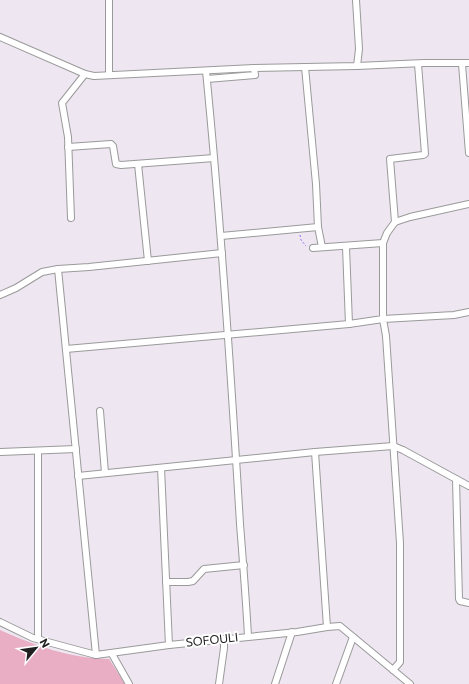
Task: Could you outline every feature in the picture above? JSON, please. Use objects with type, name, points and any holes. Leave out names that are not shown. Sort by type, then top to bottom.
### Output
[{"type":"street","points":[[109,0],[109,75]]},
{"type":"street","points":[[356,0],[358,49],[357,66]]},
{"type":"street","points":[[0,37],[85,74],[94,76],[254,68],[466,64],[469,153]]},
{"type":"street","points":[[395,222],[390,159],[425,154],[418,64]]},
{"type":"street","points":[[305,67],[316,184],[318,227],[322,248]]},
{"type":"street","points":[[207,79],[255,75],[254,68]]},
{"type":"street","points":[[206,71],[221,236],[248,636]]},
{"type":"street","points":[[71,218],[68,137],[62,104],[85,74]]},
{"type":"street","points":[[68,147],[111,144],[116,164],[138,164],[214,158]]},
{"type":"street","points":[[138,164],[148,261]]},
{"type":"street","points":[[394,670],[400,662],[400,543],[386,336],[383,319],[383,243],[395,222],[410,217],[469,204]]},
{"type":"street","points":[[221,236],[318,227]]},
{"type":"street","points":[[312,248],[383,243]]},
{"type":"street","points":[[346,246],[349,324]]},
{"type":"street","points":[[0,294],[16,288],[42,272],[58,269],[222,253]]},
{"type":"street","points":[[58,269],[96,655]]},
{"type":"street","points":[[66,348],[349,324],[383,319],[454,315],[469,312]]},
{"type":"street","points":[[100,410],[105,473]]},
{"type":"street","points":[[78,476],[315,452],[393,446],[469,486]]},
{"type":"street","points":[[0,452],[76,449]]},
{"type":"street","points":[[38,451],[38,639]]},
{"type":"street","points":[[315,452],[327,626]]},
{"type":"street","points":[[161,468],[169,645]]},
{"type":"street","points":[[456,479],[459,599],[463,602],[469,602]]},
{"type":"street","points":[[166,582],[188,582],[197,578],[204,569],[244,565]]},
{"type":"street","name":"SOFOULI","points":[[0,622],[38,639],[96,655],[169,645],[292,632],[327,626],[340,626],[409,684]]},
{"type":"street","points":[[275,684],[292,632]]},
{"type":"street","points":[[336,684],[353,637]]},
{"type":"street","points":[[219,684],[224,639]]},
{"type":"street","points":[[112,654],[130,684]]},
{"type":"path","points":[[298,229],[301,240],[312,248]]},
{"type":"shaded area","points":[[0,630],[39,646],[67,654],[81,657],[109,659],[125,684],[0,684]]}]
